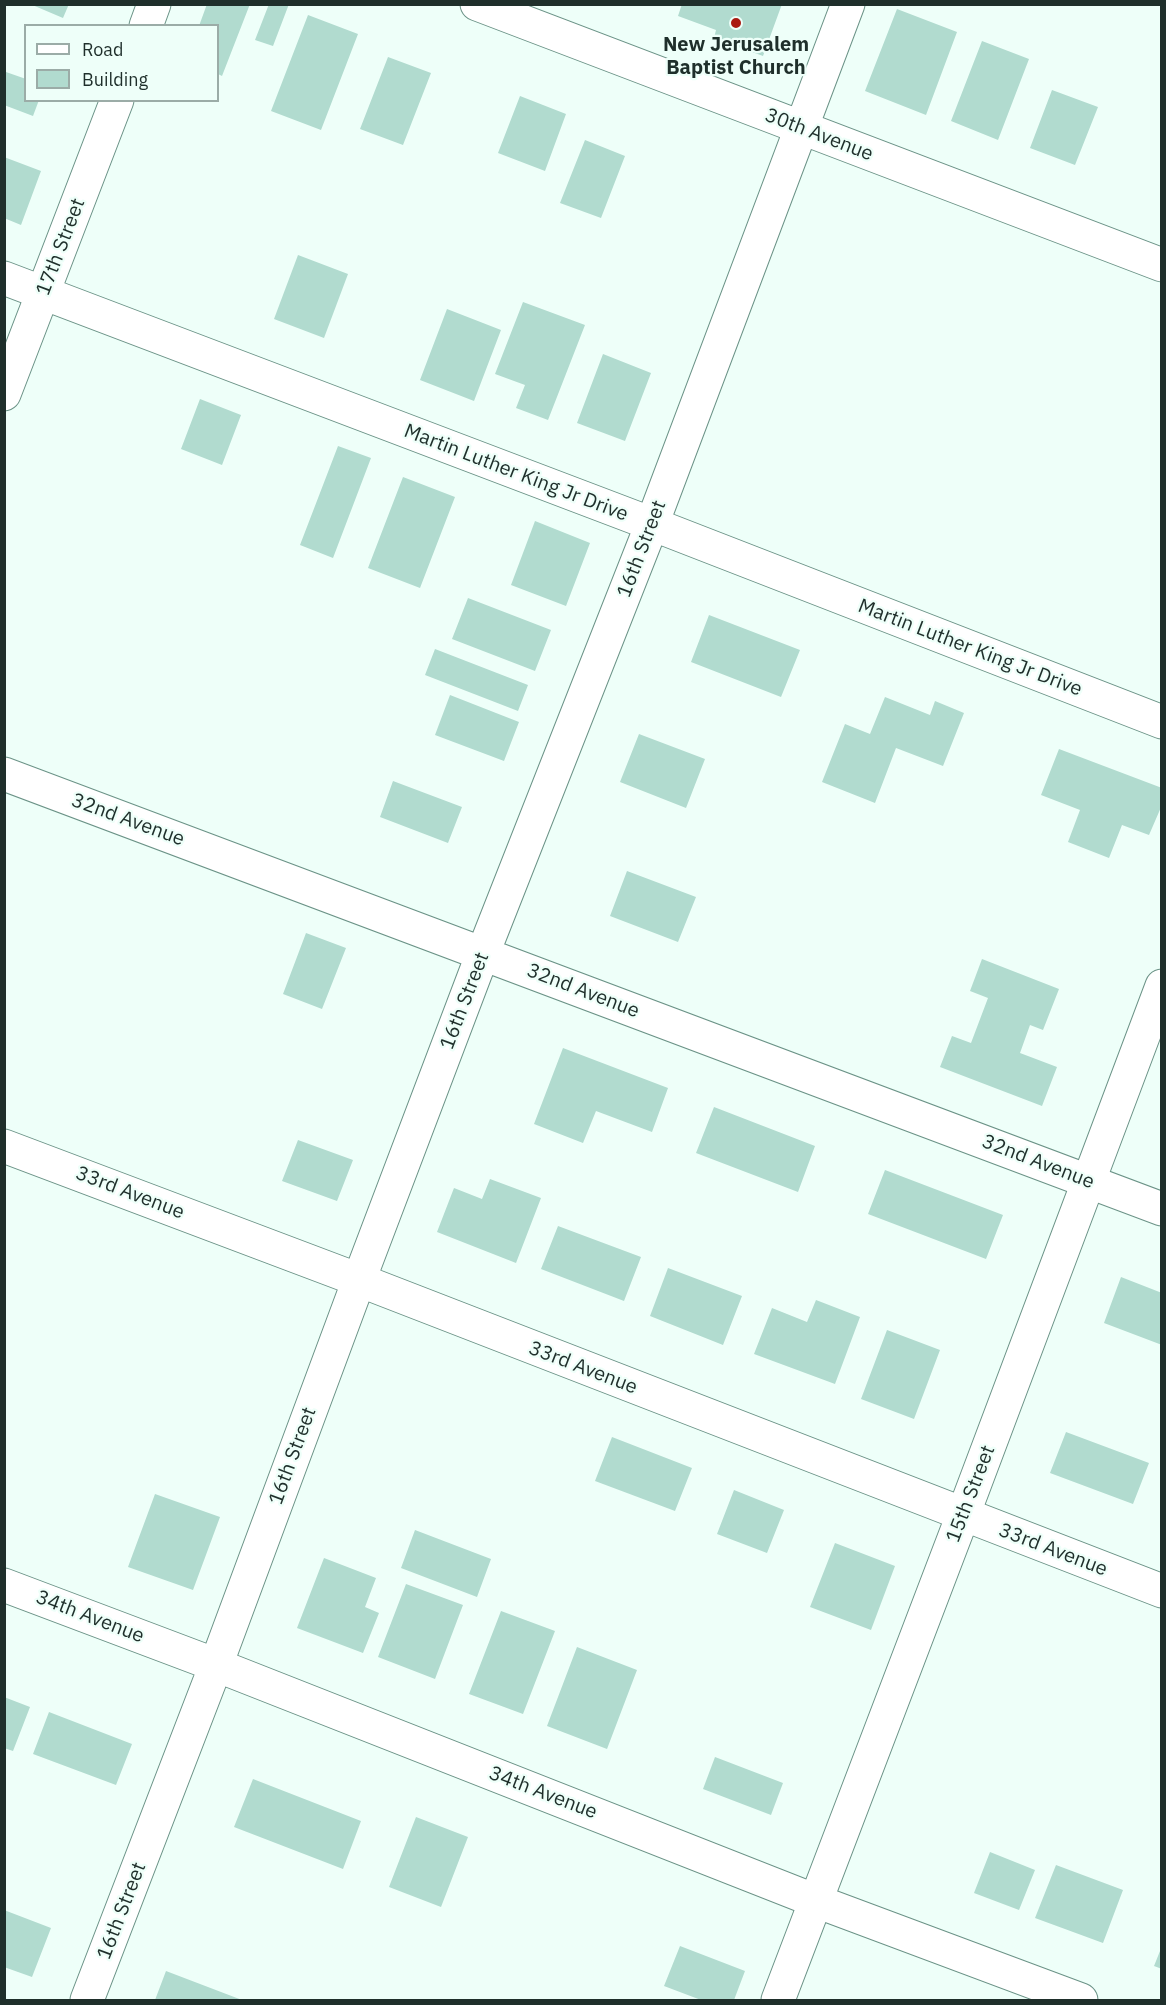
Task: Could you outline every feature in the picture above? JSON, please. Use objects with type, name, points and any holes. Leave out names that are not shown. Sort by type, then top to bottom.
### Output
[{"type":"street","points":[[147,24],[154,4]]},
{"type":"street","name":"30th Avenue","points":[[477,4],[1161,265]]},
{"type":"street","name":"16th Street","points":[[87,2001],[216,1665],[358,1280],[483,953],[652,524],[848,4]]},
{"type":"street","name":"17th Street","points":[[4,394],[116,102]]},
{"type":"street","name":"Martin Luther King Jr Drive","points":[[4,279],[652,524],[1161,722]]},
{"type":"street","name":"32nd Avenue","points":[[4,774],[1161,1209]]},
{"type":"street","name":"15th Street","points":[[778,2001],[1161,987]]},
{"type":"street","name":"33rd Avenue","points":[[4,1146],[358,1280],[1161,1591]]},
{"type":"street","name":"34th Avenue","points":[[4,1585],[216,1665],[816,1901],[1081,2001]]},
{"type":"building","points":[[30,4],[69,4],[63,18]]},
{"type":"building","points":[[207,4],[250,4],[222,76],[219,74],[219,24],[200,24]]},
{"type":"building","points":[[269,4],[289,4],[273,46],[255,40]]},
{"type":"building","name":"New Jerusalem Baptist Church","points":[[682,4],[782,4],[763,56],[714,38],[716,30],[678,16]]},
{"type":"building","points":[[897,9],[957,32],[926,115],[865,91]]},
{"type":"building","points":[[308,15],[358,34],[321,130],[271,111]]},
{"type":"building","points":[[982,41],[1029,59],[998,140],[951,121]]},
{"type":"building","points":[[388,57],[431,73],[403,145],[360,129]]},
{"type":"building","points":[[6,72],[24,78],[24,102],[38,102],[33,116],[4,105]]},
{"type":"building","points":[[1052,90],[1098,107],[1075,165],[1030,148]]},
{"type":"building","points":[[520,96],[566,114],[545,171],[498,153]]},
{"type":"building","points":[[585,140],[625,156],[601,218],[560,203]]},
{"type":"building","points":[[4,157],[41,171],[21,225],[4,218]]},
{"type":"building","points":[[298,255],[348,274],[324,338],[274,319]]},
{"type":"building","points":[[523,302],[585,325],[548,420],[516,408],[525,385],[495,374]]},
{"type":"building","points":[[447,309],[501,330],[474,401],[420,380]]},
{"type":"building","points":[[603,354],[651,373],[625,441],[577,423]]},
{"type":"building","points":[[200,399],[241,415],[222,465],[181,449]]},
{"type":"building","points":[[338,446],[371,458],[333,558],[300,545]]},
{"type":"building","points":[[403,477],[455,497],[420,588],[368,568]]},
{"type":"building","points":[[535,521],[590,543],[566,606],[511,585]]},
{"type":"building","points":[[468,598],[551,630],[535,671],[452,639]]},
{"type":"building","points":[[709,615],[800,650],[781,697],[691,662]]},
{"type":"building","points":[[435,649],[528,685],[518,711],[425,675]]},
{"type":"building","points":[[450,695],[519,722],[504,761],[435,735]]},
{"type":"building","points":[[885,697],[930,715],[935,701],[964,713],[943,766],[896,748],[875,803],[822,782],[845,724],[870,734]]},
{"type":"building","points":[[639,734],[705,759],[686,808],[620,782]]},
{"type":"building","points":[[1059,749],[1162,788],[1162,805],[1149,835],[1122,825],[1109,858],[1068,842],[1080,810],[1041,795]]},
{"type":"building","points":[[393,781],[462,807],[448,843],[380,817]]},
{"type":"building","points":[[627,871],[696,897],[678,942],[610,916]]},
{"type":"building","points":[[306,933],[346,948],[322,1009],[283,994]]},
{"type":"building","points":[[982,959],[1059,989],[1043,1030],[1030,1025],[1020,1053],[1057,1067],[1042,1106],[940,1067],[952,1036],[971,1043],[988,998],[970,991]]},
{"type":"building","points":[[563,1048],[668,1088],[652,1132],[596,1111],[583,1143],[534,1124]]},
{"type":"building","points":[[714,1107],[815,1146],[798,1192],[696,1153]]},
{"type":"building","points":[[298,1140],[353,1160],[337,1201],[282,1181]]},
{"type":"building","points":[[885,1170],[1003,1215],[986,1259],[868,1214]]},
{"type":"building","points":[[490,1179],[541,1198],[516,1263],[437,1232],[454,1188],[482,1199]]},
{"type":"building","points":[[558,1226],[641,1257],[624,1301],[541,1269]]},
{"type":"building","points":[[668,1268],[742,1296],[723,1345],[650,1316]]},
{"type":"building","points":[[1121,1277],[1162,1293],[1162,1345],[1104,1323]]},
{"type":"building","points":[[816,1300],[860,1317],[835,1384],[754,1354],[772,1308],[807,1322]]},
{"type":"building","points":[[887,1330],[940,1350],[914,1419],[861,1399]]},
{"type":"building","points":[[1066,1432],[1149,1463],[1133,1504],[1050,1473]]},
{"type":"building","points":[[612,1437],[692,1468],[675,1511],[595,1481]]},
{"type":"building","points":[[734,1490],[784,1510],[767,1553],[717,1534]]},
{"type":"building","points":[[155,1494],[220,1517],[193,1590],[128,1567]]},
{"type":"building","points":[[415,1530],[491,1559],[477,1597],[401,1568]]},
{"type":"building","points":[[835,1543],[895,1566],[871,1630],[810,1607]]},
{"type":"building","points":[[324,1558],[376,1578],[365,1607],[379,1613],[363,1653],[297,1628]]},
{"type":"building","points":[[406,1584],[463,1605],[435,1679],[378,1657]]},
{"type":"building","points":[[501,1611],[555,1631],[523,1714],[469,1694]]},
{"type":"building","points":[[577,1647],[637,1670],[607,1749],[547,1726]]},
{"type":"building","points":[[4,1697],[30,1707],[13,1751],[4,1748]]},
{"type":"building","points":[[49,1712],[132,1744],[116,1785],[33,1754]]},
{"type":"building","points":[[715,1757],[783,1783],[771,1815],[703,1789]]},
{"type":"building","points":[[253,1779],[361,1821],[343,1869],[234,1827]]},
{"type":"building","points":[[416,1817],[468,1837],[441,1907],[389,1887]]},
{"type":"building","points":[[990,1852],[1035,1870],[1019,1910],[974,1893]]},
{"type":"building","points":[[1056,1865],[1123,1890],[1103,1943],[1035,1918]]},
{"type":"building","points":[[4,1910],[51,1928],[32,1977],[4,1967]]},
{"type":"building","points":[[680,1946],[745,1971],[734,2000],[701,2000],[664,1986]]},
{"type":"building","points":[[1162,1946],[1162,1969],[1154,1966]]},
{"type":"building","points":[[166,1971],[242,2000],[155,2000]]},
{"type":"place","name":"New Jerusalem Baptist Church","points":[[736,23]]}]
